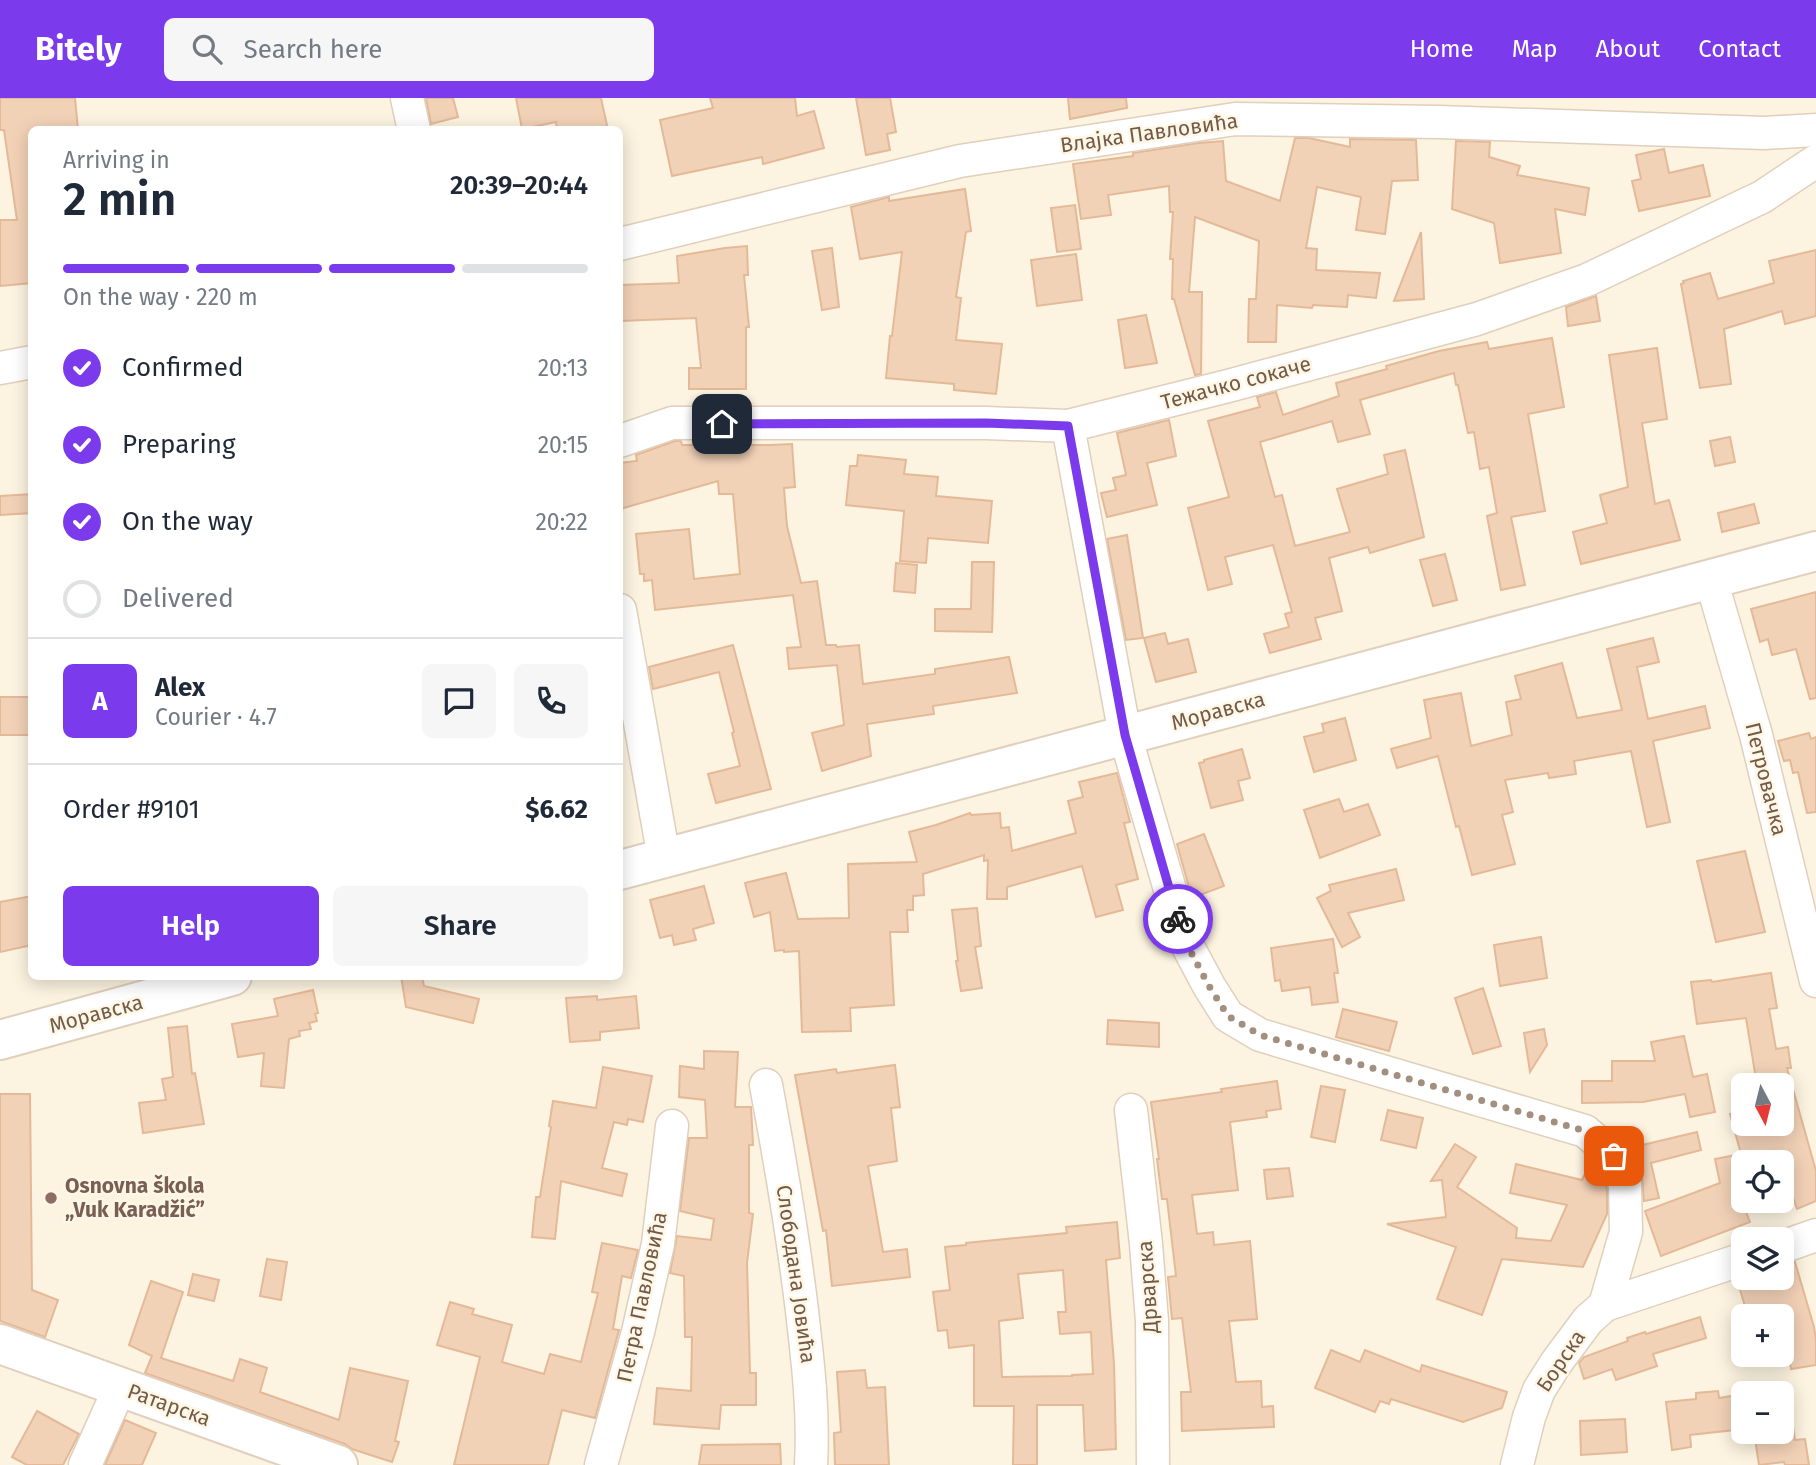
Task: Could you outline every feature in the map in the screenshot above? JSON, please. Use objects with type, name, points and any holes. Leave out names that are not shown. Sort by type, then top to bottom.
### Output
[{"type":"street","points":[[407,98],[413,126]]},
{"type":"street","name":"Влајка Павловића","points":[[623,243],[960,160],[1234,108],[1452,122],[1764,133],[1816,130]]},
{"type":"street","name":"Тежачко сокаче","points":[[623,440],[672,423],[986,423],[1068,426],[1477,319],[1574,284],[1762,197],[1816,161]]},
{"type":"street","points":[[0,368],[28,363]]},
{"type":"street","name":"Борска","points":[[1068,426],[1125,735],[1185,941],[1209,986],[1228,1016],[1260,1035],[1585,1131],[1614,1156],[1625,1185],[1626,1232],[1605,1305]]},
{"type":"street","name":"Моравска","points":[[623,869],[1816,551]]},
{"type":"street","name":"Петровачка","points":[[1711,579],[1756,735],[1816,981]]},
{"type":"street","points":[[623,627],[664,858]]},
{"type":"street","name":"Моравска","points":[[0,1040],[218,980]]},
{"type":"street","name":"Слободана Јовића","points":[[766,1085],[785,1191],[811,1388],[811,1465]]},
{"type":"street","name":"Дрварска","points":[[1130,1110],[1152,1321],[1153,1465]]},
{"type":"street","name":"Петра Павловића","points":[[601,1465],[638,1332],[658,1244],[673,1126]]},
{"type":"street","points":[[1794,1243],[1816,1235]]},
{"type":"street","name":"Борска","points":[[1517,1465],[1539,1390],[1588,1321],[1605,1305],[1731,1263]]},
{"type":"street","name":"Ратарска","points":[[0,1344],[328,1463]]},
{"type":"street","points":[[85,1465],[120,1387]]},
{"type":"building","points":[[0,98],[75,98],[78,126],[28,126],[28,283],[0,286],[0,220],[17,220],[4,130],[0,130]]},
{"type":"building","points":[[426,98],[453,98],[458,117],[431,124]]},
{"type":"building","points":[[516,98],[601,98],[607,126],[556,126],[556,122],[521,126]]},
{"type":"building","points":[[710,98],[795,98],[797,116],[814,111],[824,148],[763,164],[762,157],[672,176],[660,120],[713,108]]},
{"type":"building","points":[[856,98],[890,98],[896,132],[887,134],[890,150],[866,155]]},
{"type":"building","points":[[1068,98],[1126,98],[1127,108],[1070,119]]},
{"type":"building","points":[[1295,138],[1309,138],[1350,147],[1350,139],[1416,140],[1418,180],[1392,181],[1385,234],[1356,230],[1361,197],[1317,187],[1306,248],[1317,249],[1316,270],[1380,273],[1376,298],[1348,295],[1347,307],[1277,305],[1276,342],[1248,342],[1249,299],[1256,299],[1259,241],[1195,217],[1189,292],[1202,292],[1201,374],[1195,375],[1172,299],[1173,259],[1170,259],[1173,212],[1170,212],[1169,186],[1108,195],[1111,215],[1081,219],[1073,164],[1223,141],[1226,181],[1280,201]]},
{"type":"building","points":[[1456,141],[1490,142],[1489,157],[1520,166],[1517,175],[1589,188],[1585,215],[1555,209],[1561,253],[1500,263],[1494,223],[1452,209]]},
{"type":"building","points":[[1664,149],[1669,173],[1703,165],[1710,196],[1639,211],[1632,181],[1641,179],[1636,155]]},
{"type":"building","points":[[965,189],[971,231],[966,232],[956,297],[961,298],[956,340],[1002,344],[996,394],[954,390],[954,384],[886,378],[902,252],[860,259],[851,207],[889,197],[889,201]]},
{"type":"building","points":[[1075,205],[1081,249],[1057,252],[1051,208]]},
{"type":"building","points":[[1421,232],[1424,299],[1394,301]]},
{"type":"building","points":[[747,246],[748,275],[744,275],[749,327],[746,327],[746,389],[689,389],[689,368],[701,368],[696,318],[623,321],[623,285],[679,283],[677,256]]},
{"type":"building","points":[[832,248],[839,307],[822,310],[812,251]]},
{"type":"building","points":[[1816,250],[1816,316],[1785,324],[1782,311],[1724,329],[1731,384],[1700,388],[1681,284],[1683,281],[1710,273],[1718,299],[1774,283],[1769,261]]},
{"type":"building","points":[[1076,254],[1082,300],[1037,306],[1031,260]]},
{"type":"building","points":[[1596,296],[1600,321],[1568,326],[1566,307]]},
{"type":"building","points":[[1146,315],[1157,363],[1125,368],[1118,320]]},
{"type":"building","points":[[1552,338],[1564,407],[1528,414],[1545,511],[1511,517],[1525,585],[1501,590],[1487,516],[1497,513],[1489,467],[1480,469],[1474,432],[1468,433],[1454,373],[1360,400],[1370,434],[1338,442],[1332,421],[1260,442],[1275,497],[1282,495],[1295,546],[1350,532],[1337,489],[1388,474],[1384,455],[1405,450],[1424,537],[1370,553],[1368,547],[1329,558],[1342,611],[1315,618],[1321,639],[1270,653],[1264,634],[1289,627],[1285,614],[1292,612],[1273,545],[1225,557],[1232,584],[1208,590],[1188,508],[1229,497],[1208,421],[1260,407],[1257,397],[1276,392],[1283,415],[1339,396],[1336,383],[1439,351],[1487,342],[1489,349]]},
{"type":"building","points":[[1657,348],[1667,419],[1642,423],[1655,504],[1669,500],[1680,540],[1581,564],[1573,532],[1607,523],[1600,495],[1628,487],[1609,355]]},
{"type":"building","points":[[1169,420],[1176,456],[1147,463],[1157,505],[1107,517],[1101,493],[1116,490],[1113,478],[1126,475],[1117,433]]},
{"type":"building","points":[[1730,437],[1735,462],[1715,466],[1710,441]]},
{"type":"building","points":[[675,441],[681,441],[682,445],[792,444],[795,487],[784,488],[787,526],[801,583],[817,581],[826,645],[859,645],[863,684],[935,674],[935,669],[1009,657],[1017,693],[933,706],[934,714],[867,724],[871,756],[822,771],[812,733],[844,725],[837,665],[789,669],[787,648],[801,647],[793,595],[655,610],[652,580],[644,581],[644,574],[640,574],[636,534],[689,529],[694,579],[740,574],[733,494],[719,494],[718,481],[623,508],[623,463],[637,461],[636,455]]},
{"type":"building","points":[[858,455],[906,460],[904,474],[938,477],[936,496],[992,501],[988,543],[928,538],[926,563],[900,561],[904,511],[846,505],[850,466],[857,466]]},
{"type":"building","points":[[28,494],[28,513],[0,515],[0,496]]},
{"type":"building","points":[[1754,504],[1759,523],[1722,532],[1718,513]]},
{"type":"building","points":[[1127,535],[1143,638],[1126,640],[1107,539]]},
{"type":"building","points":[[1445,554],[1457,600],[1433,606],[1420,560]]},
{"type":"building","points":[[972,562],[994,562],[992,632],[935,631],[935,609],[971,609]]},
{"type":"building","points":[[896,563],[917,565],[915,593],[894,591]]},
{"type":"building","points":[[1816,592],[1816,698],[1810,699],[1796,649],[1772,655],[1768,639],[1760,642],[1751,609]]},
{"type":"building","points":[[1165,633],[1168,644],[1188,639],[1196,672],[1156,682],[1144,638]]},
{"type":"building","points":[[1653,638],[1659,662],[1637,667],[1648,719],[1705,706],[1710,728],[1653,741],[1670,822],[1647,827],[1631,751],[1574,761],[1576,774],[1549,778],[1548,773],[1505,780],[1513,812],[1502,815],[1515,864],[1472,875],[1459,826],[1456,827],[1438,756],[1397,768],[1391,749],[1431,738],[1424,700],[1461,693],[1471,746],[1512,735],[1506,702],[1521,699],[1515,676],[1562,663],[1577,718],[1622,710],[1607,649]]},
{"type":"building","points":[[733,645],[771,789],[716,803],[708,774],[740,766],[719,672],[653,689],[649,667]]},
{"type":"building","points":[[0,697],[28,697],[28,735],[0,735]]},
{"type":"building","points":[[1345,718],[1356,760],[1314,772],[1304,737],[1324,732],[1322,724]]},
{"type":"building","points":[[1809,733],[1811,739],[1816,737],[1816,812],[1807,813],[1798,772],[1793,773],[1790,760],[1784,761],[1778,741]]},
{"type":"building","points":[[1242,749],[1250,778],[1238,781],[1243,800],[1211,808],[1199,763]]},
{"type":"building","points":[[1117,773],[1130,822],[1124,823],[1138,879],[1116,885],[1123,910],[1096,917],[1082,866],[1007,887],[1007,899],[987,899],[988,860],[984,861],[984,855],[923,874],[924,895],[913,896],[913,910],[907,910],[908,932],[890,932],[894,1005],[850,1008],[851,1031],[802,1032],[799,951],[775,951],[770,912],[754,917],[745,883],[786,873],[798,919],[849,918],[848,864],[917,862],[909,832],[970,813],[1000,813],[1001,828],[1009,827],[1012,851],[1076,833],[1068,801],[1083,797],[1079,782]]},
{"type":"building","points":[[1339,799],[1344,812],[1368,804],[1380,835],[1320,858],[1304,810]]},
{"type":"building","points":[[1204,834],[1224,886],[1192,898],[1177,844]]},
{"type":"building","points":[[1745,851],[1765,932],[1716,942],[1697,861]]},
{"type":"building","points":[[1396,869],[1404,900],[1348,913],[1360,937],[1342,947],[1317,898],[1331,891],[1329,885]]},
{"type":"building","points":[[704,886],[714,923],[693,929],[696,940],[674,945],[672,935],[660,938],[650,900]]},
{"type":"building","points":[[28,897],[28,946],[0,952],[0,902]]},
{"type":"building","points":[[977,908],[981,946],[975,947],[982,988],[961,991],[952,910]]},
{"type":"building","points":[[1541,937],[1547,978],[1500,986],[1494,945]]},
{"type":"building","points":[[1333,939],[1338,973],[1334,973],[1338,1002],[1312,1005],[1310,987],[1282,991],[1280,980],[1275,981],[1271,948]]},
{"type":"building","points":[[1771,973],[1777,1008],[1769,1009],[1776,1049],[1788,1047],[1791,1068],[1787,1068],[1788,1073],[1755,1073],[1746,1018],[1697,1024],[1691,982],[1712,982]]},
{"type":"building","points":[[402,980],[423,980],[424,986],[479,999],[473,1023],[406,1007]]},
{"type":"building","points":[[1483,988],[1501,1046],[1473,1054],[1455,998]]},
{"type":"building","points":[[313,990],[317,1021],[309,1023],[311,1029],[299,1031],[300,1036],[289,1039],[284,1088],[261,1086],[264,1053],[238,1057],[232,1024],[278,1016],[274,999]]},
{"type":"building","points":[[597,996],[597,1000],[636,996],[639,1028],[600,1032],[600,1040],[570,1042],[566,998]]},
{"type":"building","points":[[1343,1009],[1397,1022],[1389,1051],[1336,1037]]},
{"type":"building","points":[[1108,1020],[1159,1023],[1159,1047],[1107,1044]]},
{"type":"building","points":[[187,1026],[192,1074],[195,1073],[204,1124],[143,1133],[139,1103],[166,1100],[162,1079],[173,1077],[168,1028]]},
{"type":"building","points":[[1544,1029],[1547,1045],[1530,1072],[1524,1033]]},
{"type":"building","points":[[1684,1036],[1693,1077],[1707,1074],[1715,1112],[1690,1117],[1685,1094],[1643,1102],[1582,1103],[1582,1081],[1612,1081],[1612,1061],[1655,1061],[1651,1042]]},
{"type":"building","points":[[704,1051],[738,1052],[735,1107],[751,1107],[753,1145],[749,1145],[749,1213],[753,1214],[747,1263],[750,1373],[756,1373],[756,1405],[721,1405],[719,1429],[654,1424],[657,1388],[691,1391],[692,1337],[685,1337],[684,1276],[670,1273],[677,1236],[711,1240],[714,1219],[680,1211],[689,1138],[707,1138],[705,1100],[679,1097],[680,1066],[704,1069]]},
{"type":"building","points":[[895,1065],[900,1107],[891,1108],[897,1161],[868,1166],[883,1252],[907,1249],[910,1277],[832,1286],[826,1230],[823,1231],[795,1075],[836,1069],[837,1073]]},
{"type":"building","points":[[603,1067],[652,1076],[643,1122],[628,1119],[627,1125],[614,1122],[602,1168],[627,1174],[622,1196],[561,1181],[555,1239],[532,1237],[536,1197],[540,1197],[553,1101],[596,1108]]},
{"type":"building","points":[[1277,1081],[1281,1109],[1266,1111],[1267,1117],[1230,1122],[1238,1190],[1192,1195],[1197,1234],[1213,1232],[1214,1245],[1250,1241],[1257,1319],[1229,1321],[1236,1382],[1261,1381],[1262,1407],[1273,1406],[1274,1427],[1182,1431],[1181,1392],[1191,1392],[1182,1318],[1172,1319],[1168,1277],[1176,1276],[1167,1199],[1162,1199],[1151,1102]]},
{"type":"building","points":[[1321,1086],[1345,1090],[1335,1142],[1311,1137]]},
{"type":"building","points":[[1794,1093],[1816,1171],[1816,1201],[1797,1209],[1794,1200],[1794,1150],[1740,1150],[1736,1136],[1794,1136]]},
{"type":"building","points":[[0,1094],[30,1094],[32,1290],[58,1300],[45,1337],[0,1321]]},
{"type":"building","points":[[1388,1110],[1423,1118],[1416,1148],[1381,1140]]},
{"type":"building","points":[[1697,1132],[1701,1150],[1651,1163],[1659,1198],[1644,1201],[1642,1179],[1630,1148]]},
{"type":"building","points":[[1455,1144],[1476,1157],[1457,1187],[1517,1228],[1516,1238],[1551,1241],[1567,1205],[1510,1193],[1516,1164],[1582,1180],[1586,1172],[1603,1180],[1607,1189],[1607,1214],[1583,1267],[1502,1259],[1482,1315],[1437,1299],[1456,1247],[1387,1224],[1446,1217],[1442,1180],[1431,1181]]},
{"type":"building","points":[[1731,1156],[1731,1213],[1746,1213],[1750,1222],[1731,1227],[1661,1256],[1645,1211],[1720,1183],[1715,1159]]},
{"type":"building","points":[[1289,1168],[1293,1196],[1267,1199],[1264,1170]]},
{"type":"building","points":[[1117,1222],[1120,1258],[1106,1260],[1114,1364],[1116,1449],[1085,1451],[1083,1405],[1037,1405],[1037,1465],[1013,1465],[1014,1406],[974,1406],[974,1345],[949,1348],[947,1330],[938,1331],[933,1292],[950,1290],[945,1247],[1067,1233],[1066,1227]],"holes":[[[1063,1270],[1066,1312],[1058,1312],[1060,1334],[1091,1332],[1093,1374],[1002,1377],[999,1321],[1023,1318],[1018,1274]]]},
{"type":"building","points":[[602,1243],[638,1250],[631,1278],[622,1276],[613,1329],[619,1330],[595,1418],[562,1410],[548,1465],[454,1465],[480,1357],[437,1345],[450,1302],[474,1309],[472,1314],[512,1325],[502,1362],[544,1374],[550,1354],[581,1362],[598,1293],[592,1292]]},
{"type":"building","points":[[267,1259],[287,1262],[281,1300],[260,1296]]},
{"type":"building","points":[[1794,1262],[1814,1327],[1816,1365],[1791,1369],[1794,1367],[1794,1304],[1744,1304],[1740,1290],[1794,1290]]},
{"type":"building","points":[[193,1274],[219,1280],[214,1301],[188,1295]]},
{"type":"building","points":[[151,1281],[183,1292],[161,1358],[233,1381],[240,1359],[267,1368],[260,1392],[339,1420],[350,1368],[408,1381],[395,1441],[399,1442],[392,1462],[145,1373],[152,1356],[129,1345]]},
{"type":"building","points":[[1700,1317],[1706,1338],[1653,1354],[1657,1366],[1616,1380],[1612,1369],[1584,1379],[1579,1363],[1584,1357],[1628,1341],[1627,1338]]},
{"type":"building","points":[[1331,1350],[1360,1362],[1365,1350],[1420,1372],[1422,1365],[1507,1392],[1502,1408],[1463,1422],[1391,1399],[1389,1404],[1380,1401],[1375,1412],[1315,1388]]},
{"type":"building","points":[[865,1370],[867,1388],[885,1387],[889,1465],[835,1465],[834,1433],[841,1432],[837,1372]]},
{"type":"building","points":[[1718,1391],[1719,1398],[1731,1396],[1731,1430],[1690,1435],[1691,1447],[1672,1450],[1666,1402],[1696,1399],[1696,1393]]},
{"type":"building","points":[[37,1411],[79,1434],[63,1465],[27,1465],[12,1457]]},
{"type":"building","points":[[1625,1419],[1627,1452],[1581,1455],[1580,1421]]},
{"type":"building","points":[[125,1420],[156,1433],[142,1465],[105,1465]]},
{"type":"building","points":[[1794,1433],[1795,1440],[1805,1439],[1809,1465],[1785,1465],[1784,1462],[1759,1465],[1756,1444],[1794,1444]]},
{"type":"building","points":[[780,1444],[781,1465],[699,1465],[702,1445]]},
{"type":"way so far","points":[[1178,919],[1185,941],[1228,1016],[1260,1035],[1585,1131],[1614,1156]]},
{"type":"place","name":"Osnovna škola „Vuk Karadžić”","points":[[51,1198]]},
{"type":"route","points":[[722,424],[986,423],[1068,426],[1125,735],[1178,919]]}]
